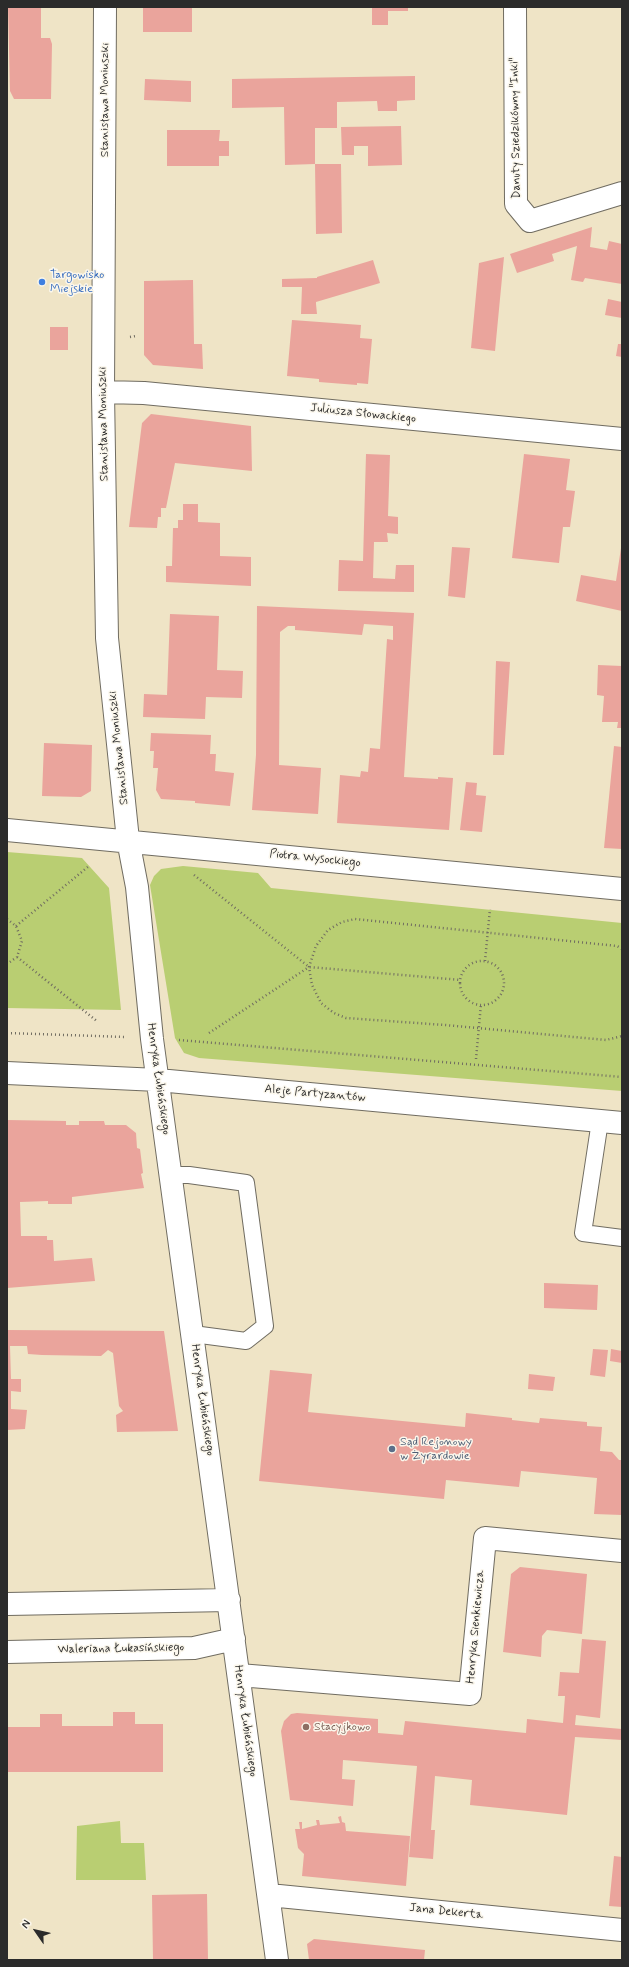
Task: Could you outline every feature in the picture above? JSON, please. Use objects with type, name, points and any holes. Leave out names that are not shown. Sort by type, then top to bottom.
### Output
[{"type":"street","name":"Stanisława Moniuszki","points":[[105,7],[103,392],[107,638],[128,840]]},
{"type":"street","name":"Danuty Sziedzikówny \"Inki\"","points":[[515,7],[516,204],[530,221],[622,193]]},
{"type":"street","name":"Juliusza Słowackiego","points":[[103,392],[144,393],[622,440]]},
{"type":"street","name":"Piotra Wysockiego","points":[[7,830],[128,840],[622,889]]},
{"type":"street","name":"Henryka Łubieńskiego","points":[[128,840],[138,887],[152,1039],[270,1895],[277,1960]]},
{"type":"street","name":"Aleje Partyzantów","points":[[7,1073],[158,1080],[622,1123]]},
{"type":"street","name":"Henryka Sienkiewicza","points":[[239,1675],[470,1694],[485,1538],[622,1551]]},
{"type":"street","points":[[7,1604],[229,1600]]},
{"type":"street","name":"Waleriana Łukasińskiego","points":[[7,1652],[194,1648],[234,1639]]},
{"type":"street","name":"Jana Dekerta","points":[[270,1895],[622,1930]]},
{"type":"lane","points":[[600,1121],[583,1233],[622,1238]]},
{"type":"lane","points":[[171,1175],[189,1175],[246,1183],[265,1326],[246,1341],[193,1334]]},
{"type":"path","points":[[16,926],[89,866]]},
{"type":"path","points":[[189,871],[309,968],[460,980]]},
{"type":"path","points":[[484,961],[490,909]]},
{"type":"path","points":[[7,919],[16,926],[22,941],[17,956],[7,964]]},
{"type":"path","points":[[622,949],[617,946],[355,919],[342,922],[328,930],[316,946],[309,968],[312,985],[321,1003],[334,1013],[346,1018],[479,1028],[606,1040],[622,1036]]},
{"type":"path","points":[[17,956],[98,1022]]},
{"type":"path","points":[[484,961],[491,962],[501,971],[504,984],[499,997],[488,1004],[481,1004],[468,999],[461,987],[460,980],[466,968],[472,964],[484,961]]},
{"type":"path","points":[[209,1033],[309,968]]},
{"type":"path","points":[[476,1059],[481,1004]]},
{"type":"path","points":[[7,1033],[152,1039],[622,1077]]},
{"type":"green space","points":[[7,852],[82,858],[109,888],[121,1010],[7,1008]]},
{"type":"green space","points":[[183,866],[258,873],[271,888],[622,923],[622,1091],[199,1058],[184,1053],[175,1038],[150,885],[154,876],[161,869]]},
{"type":"green space","points":[[120,1821],[121,1843],[144,1843],[146,1880],[76,1880],[77,1826]]},
{"type":"building","points":[[8,7],[41,7],[41,38],[50,38],[52,44],[51,99],[14,99],[10,91]]},
{"type":"building","points":[[143,7],[192,7],[192,32],[143,32]]},
{"type":"building","points":[[372,7],[408,7],[408,11],[388,11],[388,25],[372,25]]},
{"type":"building","points":[[415,76],[415,100],[397,101],[397,111],[378,111],[377,101],[337,102],[337,128],[315,128],[315,164],[285,165],[284,107],[232,108],[232,79]]},
{"type":"building","points":[[145,79],[191,81],[191,102],[144,100]]},
{"type":"building","points":[[401,126],[402,165],[368,166],[368,146],[354,146],[354,155],[342,155],[341,127]]},
{"type":"building","points":[[167,130],[220,130],[219,141],[229,141],[229,156],[219,156],[219,166],[167,166]]},
{"type":"building","points":[[315,164],[341,164],[342,233],[316,234]]},
{"type":"building","points":[[592,227],[590,247],[607,250],[609,241],[622,244],[622,284],[585,278],[583,282],[571,280],[577,246],[552,254],[554,261],[517,273],[510,254]]},
{"type":"building","points":[[504,257],[495,351],[471,348],[479,263]]},
{"type":"building","points":[[373,260],[380,283],[316,302],[317,314],[301,314],[302,287],[282,287],[282,279],[317,278]]},
{"type":"building","points":[[193,280],[194,344],[202,344],[203,369],[153,365],[144,355],[144,281]]},
{"type":"building","points":[[608,299],[622,302],[622,318],[605,315]]},
{"type":"building","points":[[292,320],[361,325],[360,338],[372,339],[368,384],[357,383],[357,385],[319,382],[319,379],[287,376]]},
{"type":"building","points":[[50,327],[68,327],[68,350],[50,350]]},
{"type":"building","points":[[618,344],[622,344],[622,357],[616,356]]},
{"type":"building","points":[[151,414],[251,426],[252,471],[175,463],[166,508],[161,508],[161,517],[158,517],[157,528],[129,527],[142,423]]},
{"type":"building","points":[[366,454],[390,455],[388,516],[398,517],[398,534],[387,533],[388,542],[374,542],[373,578],[395,579],[396,565],[414,565],[414,592],[338,591],[339,560],[363,561]]},
{"type":"building","points":[[524,454],[570,459],[566,490],[575,491],[570,527],[563,527],[559,563],[512,558]]},
{"type":"building","points":[[183,504],[198,504],[198,522],[220,523],[220,556],[251,557],[251,586],[166,582],[166,566],[172,566],[173,528],[178,528],[178,520],[183,520]]},
{"type":"building","points":[[452,547],[470,548],[465,598],[448,596]]},
{"type":"building","points":[[621,548],[622,611],[576,601],[581,575],[616,581]]},
{"type":"building","points":[[257,606],[414,613],[404,777],[438,779],[438,777],[453,778],[449,830],[337,823],[340,775],[360,777],[361,771],[368,772],[370,748],[380,749],[387,639],[393,640],[393,626],[364,624],[362,635],[295,630],[295,626],[288,626],[280,632],[279,765],[321,768],[318,814],[252,810],[256,755]]},
{"type":"building","points":[[170,614],[219,616],[217,670],[243,671],[242,698],[206,697],[205,719],[143,717],[144,694],[167,695]]},
{"type":"building","points":[[496,661],[510,662],[504,755],[493,755]]},
{"type":"building","points":[[598,665],[622,666],[622,728],[617,728],[618,722],[602,722],[604,696],[597,695]]},
{"type":"building","points":[[151,733],[211,735],[210,754],[216,754],[215,771],[234,773],[230,806],[195,803],[195,801],[161,799],[156,790],[158,768],[153,768],[154,751],[150,751]]},
{"type":"building","points":[[44,743],[92,745],[91,791],[81,797],[42,796]]},
{"type":"building","points":[[614,746],[622,747],[622,849],[604,848]]},
{"type":"building","points":[[466,782],[477,783],[476,795],[486,796],[482,832],[460,830]]},
{"type":"building","points":[[7,1120],[66,1121],[66,1125],[79,1125],[79,1121],[104,1121],[105,1125],[126,1125],[136,1133],[137,1148],[140,1149],[143,1173],[141,1174],[144,1188],[72,1197],[72,1204],[48,1204],[48,1201],[20,1202],[21,1236],[47,1236],[47,1240],[53,1240],[54,1261],[92,1258],[95,1281],[7,1288]]},
{"type":"building","points":[[544,1283],[598,1285],[597,1310],[544,1308]]},
{"type":"building","points":[[7,1330],[164,1331],[178,1431],[117,1432],[116,1415],[123,1411],[119,1406],[113,1353],[108,1350],[101,1356],[42,1355],[28,1354],[27,1346],[10,1346],[11,1379],[21,1379],[21,1392],[11,1391],[11,1409],[27,1410],[25,1429],[7,1430]]},
{"type":"building","points":[[593,1349],[608,1350],[605,1377],[590,1375]]},
{"type":"building","points":[[611,1349],[622,1351],[622,1363],[610,1361]]},
{"type":"building","name":"Sąd Rejonowy w Żyrardowie","points":[[270,1370],[312,1374],[308,1412],[465,1427],[466,1413],[512,1418],[512,1420],[539,1423],[540,1418],[587,1422],[587,1426],[602,1427],[600,1451],[612,1452],[619,1460],[622,1460],[622,1515],[594,1514],[597,1478],[521,1471],[519,1487],[446,1480],[444,1499],[259,1481]]},
{"type":"building","points":[[529,1374],[555,1377],[553,1391],[528,1389]]},
{"type":"building","points":[[520,1567],[587,1574],[582,1634],[547,1630],[542,1636],[541,1657],[503,1652],[511,1574]]},
{"type":"building","points":[[582,1639],[606,1641],[600,1718],[576,1715],[575,1725],[622,1729],[622,1740],[575,1737],[567,1815],[470,1805],[472,1780],[435,1776],[431,1830],[435,1830],[433,1859],[409,1857],[417,1766],[343,1760],[342,1779],[355,1780],[353,1806],[290,1800],[281,1731],[284,1721],[291,1714],[297,1713],[378,1719],[378,1733],[403,1735],[405,1721],[526,1733],[527,1719],[563,1723],[565,1696],[558,1696],[560,1672],[579,1673]]},
{"type":"building","points":[[113,1712],[135,1712],[135,1724],[163,1724],[163,1772],[7,1772],[7,1727],[40,1727],[40,1714],[62,1714],[62,1726],[113,1726]]},
{"type":"building","points":[[341,1816],[342,1822],[345,1823],[346,1831],[410,1836],[406,1886],[302,1876],[304,1854],[298,1848],[295,1829],[300,1829],[299,1822],[302,1822],[302,1829],[317,1825],[316,1820],[319,1820],[320,1825],[340,1823],[338,1817]]},
{"type":"building","points":[[614,1856],[622,1857],[622,1907],[609,1906]]},
{"type":"building","points":[[207,1894],[208,1960],[153,1960],[152,1895]]},
{"type":"building","points":[[314,1939],[425,1950],[424,1960],[309,1960],[307,1944]]},
{"type":"place","name":"Targowisko Miejskie","points":[[42,282]]},
{"type":"place","name":"Sąd Rejonowy w Żyrardowie","points":[[392,1449]]},
{"type":"place","name":"Stacyjkowo","points":[[306,1727]]}]
